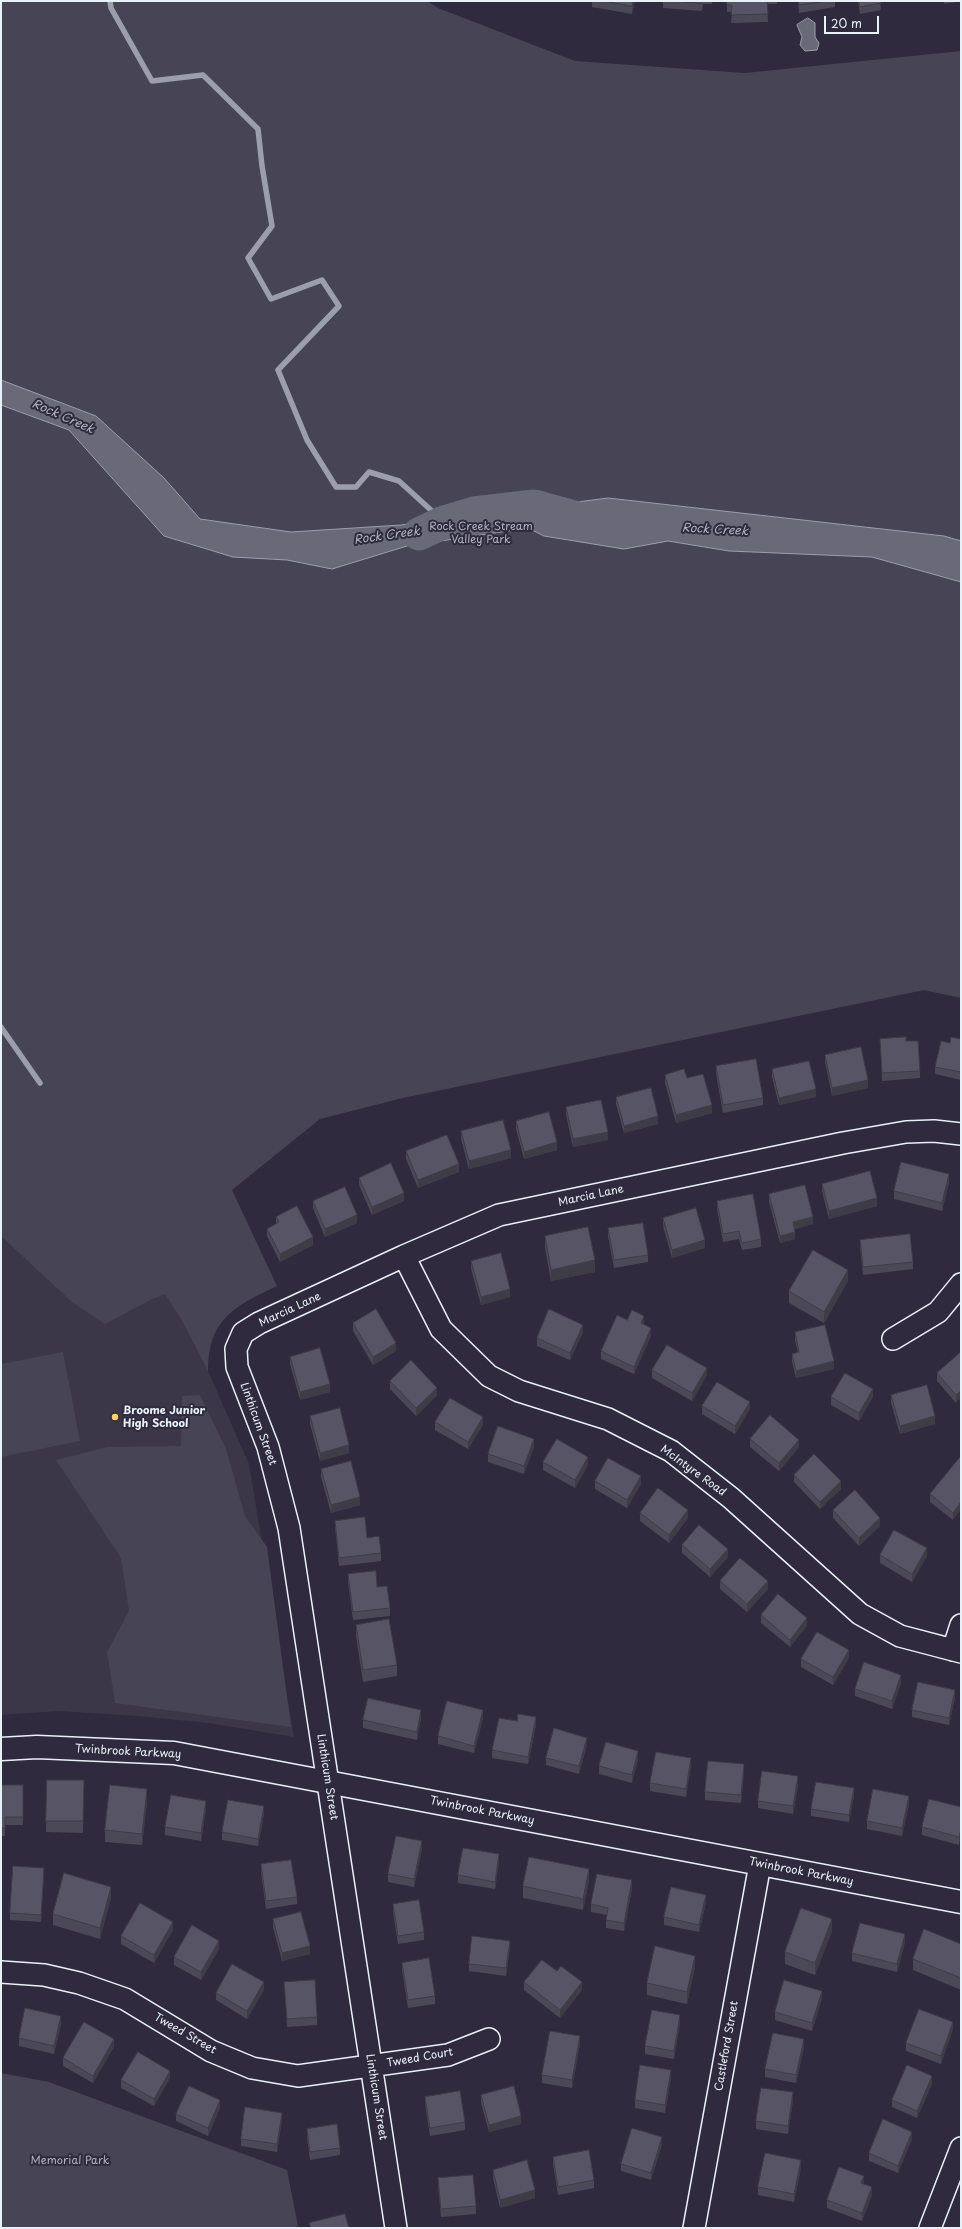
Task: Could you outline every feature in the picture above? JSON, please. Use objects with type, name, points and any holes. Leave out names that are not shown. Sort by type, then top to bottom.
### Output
[{"type":"street","name":"Marcia Lane","points":[[243,1333],[259,1323],[404,1256],[499,1215],[857,1140],[906,1132],[961,1134]]},
{"type":"street","name":"McIntyre Road","points":[[404,1256],[441,1329],[489,1376],[519,1391],[608,1419],[671,1451],[731,1498],[860,1614],[900,1636],[957,1651]]},
{"type":"street","points":[[893,1339],[938,1312],[961,1284]]},
{"type":"street","name":"Linthicum Street","points":[[243,1333],[236,1348],[237,1367],[268,1447],[289,1528],[396,2228]]},
{"type":"street","points":[[957,1651],[961,1625]]},
{"type":"street","name":"Twinbrook Parkway","points":[[1,1749],[37,1747],[174,1753],[961,1902]]},
{"type":"street","name":"Castleford Street","points":[[694,2228],[760,1864]]},
{"type":"street","name":"Tweed Street","points":[[1,1972],[44,1975],[125,1999],[211,2051],[252,2068],[298,2076],[372,2067]]},
{"type":"street","name":"Tweed Court","points":[[372,2067],[448,2055],[489,2039]]},
{"type":"street","points":[[930,2228],[961,2148]]},
{"type":"shaded area","name":"Broome Junior High School","points":[[1,1130],[126,1232],[181,1319],[208,1371],[249,1464],[294,1737],[208,1723],[137,1716],[58,1711],[1,1715]]},
{"type":"green space","name":"Rock Creek Stream Valley Park","points":[[1,1],[427,1],[438,8],[575,61],[745,73],[961,51],[961,998],[924,990],[403,1098],[320,1119],[232,1190],[277,1286],[248,1300],[227,1316],[213,1339],[209,1353],[208,1371],[181,1319],[165,1294],[152,1299],[105,1324],[72,1302],[1,1236]]},
{"type":"green space","points":[[63,1352],[80,1441],[1,1457],[1,1364]]},
{"type":"green space","points":[[200,1395],[226,1449],[245,1516],[267,1547],[291,1727],[115,1703],[107,1652],[129,1611],[121,1558],[56,1460],[107,1447],[181,1446],[182,1396]]},
{"type":"green space","name":"Memorial Park","points":[[1,2073],[49,2082],[287,2170],[298,2226],[291,2228],[1,2228]]},
{"type":"water","points":[[808,18],[815,23],[815,37],[819,43],[817,50],[805,51],[800,45],[802,37],[797,25]]},
{"type":"water","points":[[1,380],[96,416],[164,478],[200,519],[291,532],[401,525],[608,498],[944,536],[961,541],[961,582],[872,557],[729,551],[668,541],[624,549],[544,536],[528,528],[407,546],[332,569],[287,560],[233,557],[164,536],[69,430],[1,405]]},
{"type":"building","points":[[604,1],[633,1],[632,6]]},
{"type":"building","points":[[675,1],[702,1],[702,3]]},
{"type":"building","points":[[727,1],[767,1],[768,14],[731,15],[732,5],[727,5]]},
{"type":"building","points":[[799,1],[826,1],[799,5]]},
{"type":"building","points":[[859,1],[880,1],[881,3],[860,7]]},
{"type":"building","points":[[906,1037],[906,1041],[918,1041],[920,1071],[882,1073],[880,1039]]},
{"type":"building","points":[[951,1037],[961,1039],[961,1072],[935,1067],[941,1041],[950,1043]]},
{"type":"building","points":[[861,1047],[868,1080],[832,1088],[825,1055]]},
{"type":"building","points":[[756,1059],[763,1098],[723,1105],[716,1066]]},
{"type":"building","points":[[809,1061],[816,1089],[779,1098],[772,1069]]},
{"type":"building","points":[[684,1069],[687,1078],[703,1074],[712,1105],[676,1115],[665,1075]]},
{"type":"building","points":[[651,1088],[658,1116],[624,1126],[616,1097]]},
{"type":"building","points":[[601,1100],[608,1132],[573,1139],[566,1107]]},
{"type":"building","points":[[549,1112],[557,1142],[524,1152],[516,1121]]},
{"type":"building","points":[[503,1120],[511,1150],[469,1161],[461,1131]]},
{"type":"building","points":[[447,1135],[459,1164],[418,1180],[406,1151]]},
{"type":"building","points":[[901,1162],[949,1174],[942,1203],[894,1191]]},
{"type":"building","points":[[391,1163],[404,1193],[372,1207],[359,1178]]},
{"type":"building","points":[[870,1171],[877,1198],[829,1211],[822,1184]]},
{"type":"building","points":[[805,1185],[813,1217],[793,1222],[795,1232],[780,1236],[769,1194]]},
{"type":"building","points":[[345,1187],[357,1215],[325,1229],[313,1201]]},
{"type":"building","points":[[753,1194],[761,1239],[742,1243],[739,1231],[723,1234],[717,1201]]},
{"type":"building","points":[[297,1206],[313,1237],[280,1254],[267,1229],[279,1222],[276,1217]]},
{"type":"building","points":[[696,1208],[705,1240],[672,1250],[663,1218]]},
{"type":"building","points":[[643,1223],[648,1255],[614,1260],[608,1228]]},
{"type":"building","points":[[588,1227],[595,1260],[551,1270],[545,1236]]},
{"type":"building","points":[[910,1234],[913,1262],[863,1267],[860,1240]]},
{"type":"building","points":[[813,1250],[848,1270],[824,1312],[789,1291]]},
{"type":"building","points":[[501,1253],[510,1289],[481,1297],[471,1261]]},
{"type":"building","points":[[376,1309],[396,1343],[373,1357],[353,1323]]},
{"type":"building","points":[[549,1309],[583,1325],[570,1353],[537,1338]]},
{"type":"building","points":[[632,1310],[644,1316],[641,1323],[651,1328],[634,1367],[601,1351],[617,1315],[627,1320]]},
{"type":"building","points":[[825,1325],[834,1361],[796,1371],[792,1354],[799,1352],[795,1332]]},
{"type":"building","points":[[667,1345],[707,1368],[692,1393],[652,1370]]},
{"type":"building","points":[[320,1348],[330,1384],[300,1392],[290,1357]]},
{"type":"building","points":[[961,1352],[961,1391],[956,1395],[937,1373]]},
{"type":"building","points":[[411,1360],[437,1388],[416,1408],[390,1381]]},
{"type":"building","points":[[845,1373],[873,1389],[859,1413],[831,1397]]},
{"type":"building","points":[[717,1382],[750,1402],[735,1426],[702,1406]]},
{"type":"building","points":[[927,1385],[935,1416],[900,1426],[891,1395]]},
{"type":"building","points":[[450,1398],[483,1417],[468,1442],[435,1422]]},
{"type":"building","points":[[340,1408],[349,1445],[320,1453],[310,1416]]},
{"type":"building","points":[[770,1415],[799,1440],[779,1463],[750,1439]]},
{"type":"building","points":[[498,1426],[534,1439],[524,1466],[488,1454]]},
{"type":"building","points":[[557,1439],[588,1457],[575,1480],[543,1462]]},
{"type":"building","points":[[814,1454],[841,1481],[820,1502],[794,1475]]},
{"type":"building","points":[[961,1456],[961,1502],[953,1513],[930,1494]]},
{"type":"building","points":[[608,1458],[641,1476],[627,1500],[595,1481]]},
{"type":"building","points":[[351,1461],[360,1497],[331,1505],[321,1469]]},
{"type":"building","points":[[658,1488],[688,1510],[669,1535],[640,1513]]},
{"type":"building","points":[[855,1490],[880,1518],[859,1538],[833,1510]]},
{"type":"building","points":[[365,1517],[367,1538],[379,1536],[381,1553],[339,1558],[335,1521]]},
{"type":"building","points":[[699,1525],[728,1549],[710,1569],[682,1545]]},
{"type":"building","points":[[894,1530],[927,1548],[912,1574],[880,1555]]},
{"type":"building","points":[[740,1558],[768,1581],[747,1604],[720,1581]]},
{"type":"building","points":[[376,1571],[377,1587],[387,1586],[390,1608],[353,1612],[348,1574]]},
{"type":"building","points":[[778,1594],[807,1618],[790,1640],[761,1615]]},
{"type":"building","points":[[389,1619],[397,1665],[363,1670],[356,1625]]},
{"type":"building","points":[[817,1632],[849,1650],[833,1677],[801,1659]]},
{"type":"building","points":[[864,1662],[901,1675],[892,1701],[855,1689]]},
{"type":"building","points":[[918,1682],[955,1690],[949,1718],[912,1710]]},
{"type":"building","points":[[368,1698],[421,1710],[417,1732],[363,1720]]},
{"type":"building","points":[[447,1701],[483,1710],[474,1746],[438,1736]]},
{"type":"building","points":[[518,1714],[536,1717],[528,1757],[492,1750],[499,1718],[517,1721]]},
{"type":"building","points":[[554,1728],[587,1738],[579,1766],[546,1758]]},
{"type":"building","points":[[606,1742],[638,1751],[632,1775],[599,1766]]},
{"type":"building","points":[[656,1752],[691,1758],[686,1789],[650,1783]]},
{"type":"building","points":[[708,1761],[744,1764],[741,1795],[705,1792]]},
{"type":"building","points":[[762,1771],[798,1776],[793,1806],[758,1801]]},
{"type":"building","points":[[47,1780],[84,1780],[83,1821],[46,1821]]},
{"type":"building","points":[[816,1782],[854,1788],[849,1815],[811,1809]]},
{"type":"building","points":[[1,1785],[23,1785],[23,1817],[5,1817],[5,1828],[1,1828]]},
{"type":"building","points":[[110,1785],[147,1789],[142,1834],[105,1830]]},
{"type":"building","points":[[873,1789],[909,1796],[902,1828],[867,1821]]},
{"type":"building","points":[[171,1795],[206,1801],[201,1833],[165,1827]]},
{"type":"building","points":[[929,1799],[961,1807],[961,1829],[959,1837],[922,1827]]},
{"type":"building","points":[[228,1800],[264,1806],[258,1839],[222,1832]]},
{"type":"building","points":[[396,1836],[422,1841],[414,1879],[388,1874]]},
{"type":"building","points":[[463,1848],[499,1854],[495,1882],[458,1875]]},
{"type":"building","points":[[529,1857],[589,1869],[583,1899],[523,1886]]},
{"type":"building","points":[[291,1860],[297,1897],[266,1901],[261,1864]]},
{"type":"building","points":[[13,1866],[44,1868],[41,1915],[10,1913]]},
{"type":"building","points":[[64,1873],[111,1887],[100,1928],[53,1914]]},
{"type":"building","points":[[597,1874],[632,1880],[624,1923],[606,1920],[608,1908],[591,1904]]},
{"type":"building","points":[[671,1887],[706,1895],[699,1925],[664,1917]]},
{"type":"building","points":[[419,1900],[424,1932],[398,1936],[393,1904]]},
{"type":"building","points":[[140,1903],[173,1922],[154,1955],[121,1936]]},
{"type":"building","points":[[801,1908],[832,1919],[815,1963],[785,1952]]},
{"type":"building","points":[[301,1912],[310,1946],[282,1953],[273,1919]]},
{"type":"building","points":[[860,1923],[905,1934],[897,1964],[852,1953]]},
{"type":"building","points":[[192,1925],[219,1941],[201,1972],[174,1957]]},
{"type":"building","points":[[924,1929],[961,1944],[961,1978],[913,1959]]},
{"type":"building","points":[[472,1936],[510,1941],[506,1968],[469,1964]]},
{"type":"building","points":[[655,1946],[695,1956],[687,1992],[647,1983]]},
{"type":"building","points":[[429,1958],[435,1996],[408,2000],[402,1963]]},
{"type":"building","points":[[542,1960],[557,1971],[561,1966],[582,1982],[560,2010],[524,1982]]},
{"type":"building","points":[[232,1964],[264,1982],[247,2011],[216,1993]]},
{"type":"building","points":[[315,1980],[317,2017],[287,2019],[284,1982]]},
{"type":"building","points":[[784,1980],[822,1991],[812,2023],[775,2012]]},
{"type":"building","points":[[25,2008],[61,2016],[54,2046],[19,2038]]},
{"type":"building","points":[[919,2009],[953,2022],[941,2056],[906,2043]]},
{"type":"building","points":[[652,2010],[680,2015],[674,2051],[645,2046]]},
{"type":"building","points":[[84,2022],[114,2039],[93,2076],[63,2058]]},
{"type":"building","points":[[550,2031],[580,2036],[572,2080],[542,2075]]},
{"type":"building","points":[[773,2033],[804,2039],[796,2075],[765,2069]]},
{"type":"building","points":[[138,2052],[170,2071],[154,2099],[121,2080]]},
{"type":"building","points":[[640,2065],[671,2070],[665,2105],[635,2100]]},
{"type":"building","points":[[907,2065],[932,2076],[917,2111],[892,2100]]},
{"type":"building","points":[[189,2086],[220,2100],[208,2128],[176,2114]]},
{"type":"building","points":[[514,2086],[521,2116],[489,2125],[481,2095]]},
{"type":"building","points":[[761,2088],[793,2092],[788,2126],[756,2121]]},
{"type":"building","points":[[460,2091],[465,2122],[430,2128],[425,2097]]},
{"type":"building","points":[[245,2107],[282,2113],[277,2144],[241,2139]]},
{"type":"building","points":[[883,2119],[912,2132],[898,2166],[869,2153]]},
{"type":"building","points":[[337,2124],[340,2148],[310,2152],[307,2129]]},
{"type":"building","points":[[632,2128],[662,2137],[651,2173],[621,2164]]},
{"type":"building","points":[[589,2150],[594,2180],[558,2187],[553,2157]]},
{"type":"building","points":[[765,2153],[801,2160],[794,2194],[758,2187]]},
{"type":"building","points":[[527,2160],[535,2190],[500,2200],[493,2170]]},
{"type":"building","points":[[839,2167],[864,2176],[861,2183],[872,2187],[862,2213],[827,2200]]},
{"type":"building","points":[[473,2175],[476,2206],[441,2209],[438,2178]]},
{"type":"building","points":[[345,2214],[349,2228],[311,2228],[309,2223]]},
{"type":"waterway","points":[[110,1],[111,8],[152,81],[203,75],[258,129],[262,166],[272,226],[248,258],[271,299],[322,280],[339,306],[278,370],[307,440],[336,487],[356,487],[369,472],[399,481],[444,522]]},
{"type":"waterway","name":"Rock Creek","points":[[419,534],[444,522],[474,513],[534,506],[581,519]]},
{"type":"waterway","points":[[1,1027],[40,1083]]},
{"type":"place","name":"Broome Junior High School","points":[[115,1417]]}]
